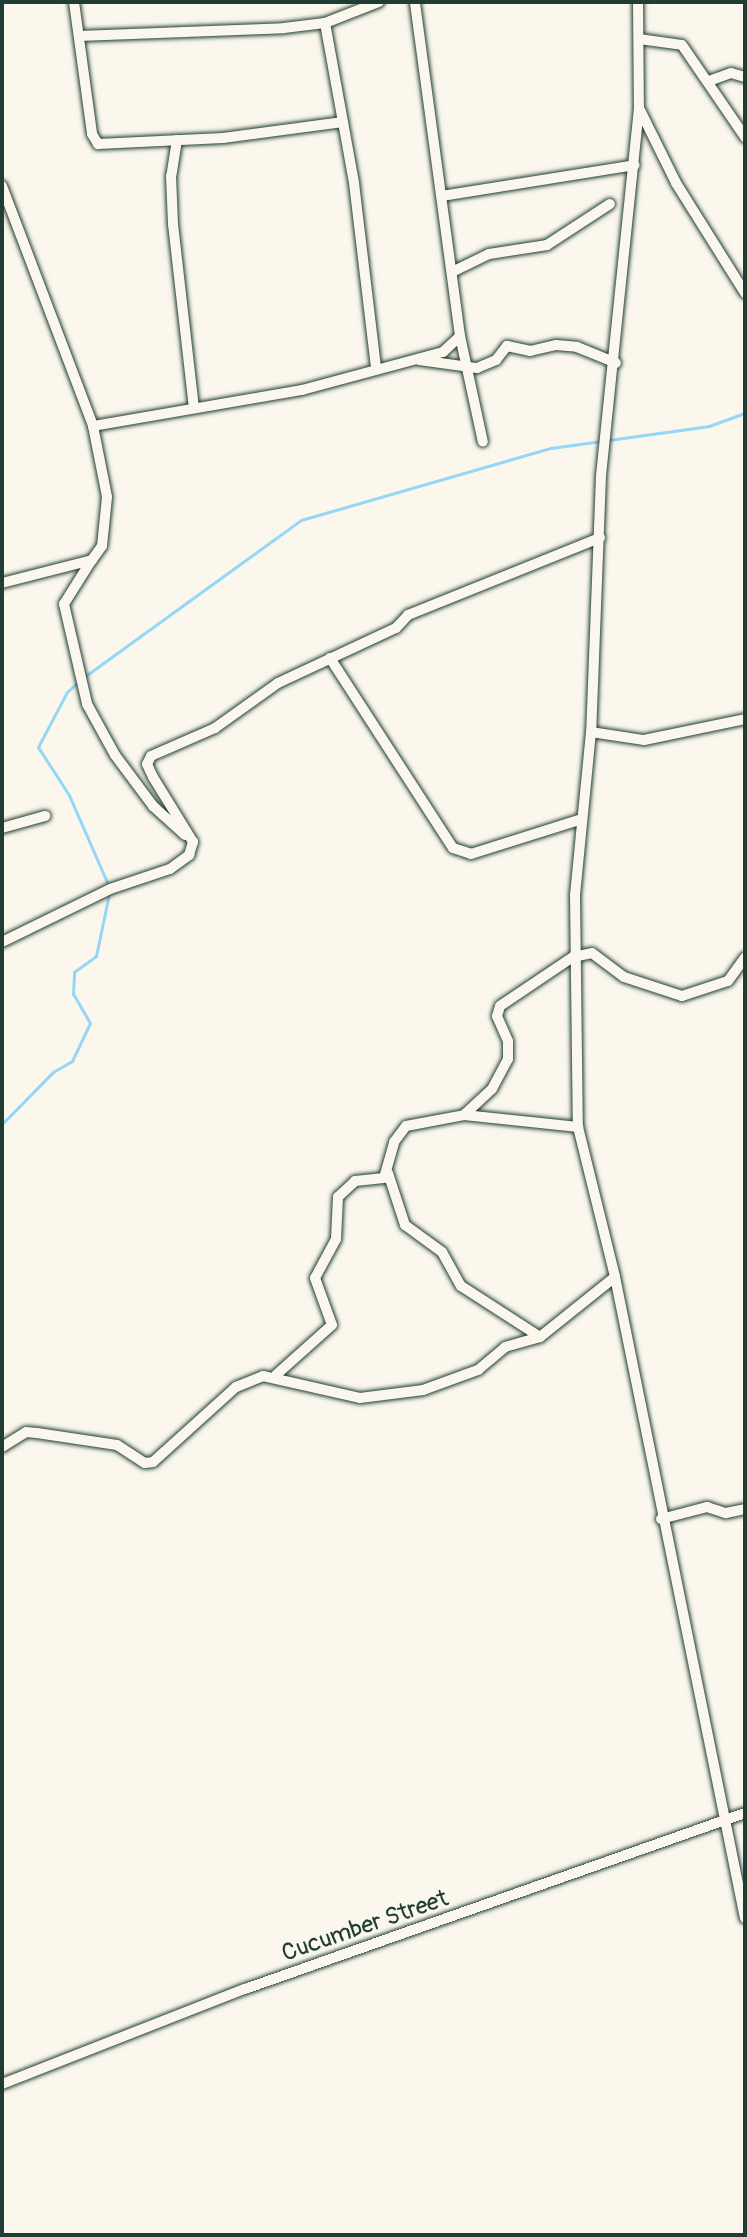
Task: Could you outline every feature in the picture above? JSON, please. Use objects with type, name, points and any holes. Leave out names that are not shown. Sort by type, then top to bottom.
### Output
[{"type":"street","points":[[74,2],[92,134],[98,144],[177,140],[343,122]]},
{"type":"street","points":[[79,36],[325,23],[379,2]]},
{"type":"street","points":[[415,2],[460,336],[470,366],[483,442]]},
{"type":"street","points":[[638,2],[639,108],[605,452],[591,732],[573,957],[578,1127],[615,1277],[661,1519],[745,1918]]},
{"type":"street","points":[[325,23],[343,122],[376,368]]},
{"type":"street","points":[[639,39],[682,45],[745,137]]},
{"type":"street","points":[[709,81],[731,73],[745,77]]},
{"type":"street","points":[[639,108],[676,183],[745,293]]},
{"type":"street","points":[[177,140],[171,176],[173,224],[194,408]]},
{"type":"street","points":[[442,196],[635,165]]},
{"type":"street","points":[[2,186],[93,426],[107,497],[102,546],[64,604],[87,704],[115,755],[153,806],[193,842]]},
{"type":"street","points":[[452,272],[489,254],[547,245],[610,204]]},
{"type":"street","points":[[93,426],[302,390],[443,352],[460,336]]},
{"type":"street","points":[[415,359],[470,366],[487,365],[507,346],[520,346],[530,351],[577,347],[616,363]]},
{"type":"street","points":[[2,942],[110,889],[170,869],[189,855],[193,842],[153,777],[147,764],[151,756],[215,728],[278,683],[479,583],[600,538]]},
{"type":"street","points":[[2,583],[92,560]]},
{"type":"street","points":[[330,658],[453,848],[471,854],[582,819]]},
{"type":"street","points":[[591,732],[644,740],[745,719]]},
{"type":"street","points":[[2,828],[45,816]]},
{"type":"street","points":[[464,1115],[492,1089],[508,1059],[508,1041],[497,1016],[500,1006],[573,957],[592,953],[624,977],[682,996],[728,981],[745,958]]},
{"type":"street","points":[[540,1337],[461,1286],[442,1252],[405,1225],[388,1173],[394,1142],[406,1126],[464,1115],[578,1127]]},
{"type":"street","points":[[2,1447],[26,1432],[37,1433],[117,1445],[145,1463],[153,1462],[236,1387],[276,1375],[332,1325],[315,1278],[336,1239],[338,1197],[346,1185],[379,1180],[388,1173]]},
{"type":"street","points":[[276,1375],[360,1398],[390,1397],[478,1370],[505,1347],[540,1337],[615,1277]]},
{"type":"street","points":[[661,1519],[707,1507],[726,1513],[745,1509]]},
{"type":"street","name":"Cucumber Street","points":[[2,2084],[259,1984],[745,1813]]},
{"type":"waterway","points":[[84,677],[301,520],[551,448],[709,426],[745,413]]},
{"type":"waterway","points":[[2,1124],[53,1072],[72,1061],[90,1023],[73,994],[74,972],[96,956],[110,889],[69,795],[38,747],[67,692],[78,682]]}]
